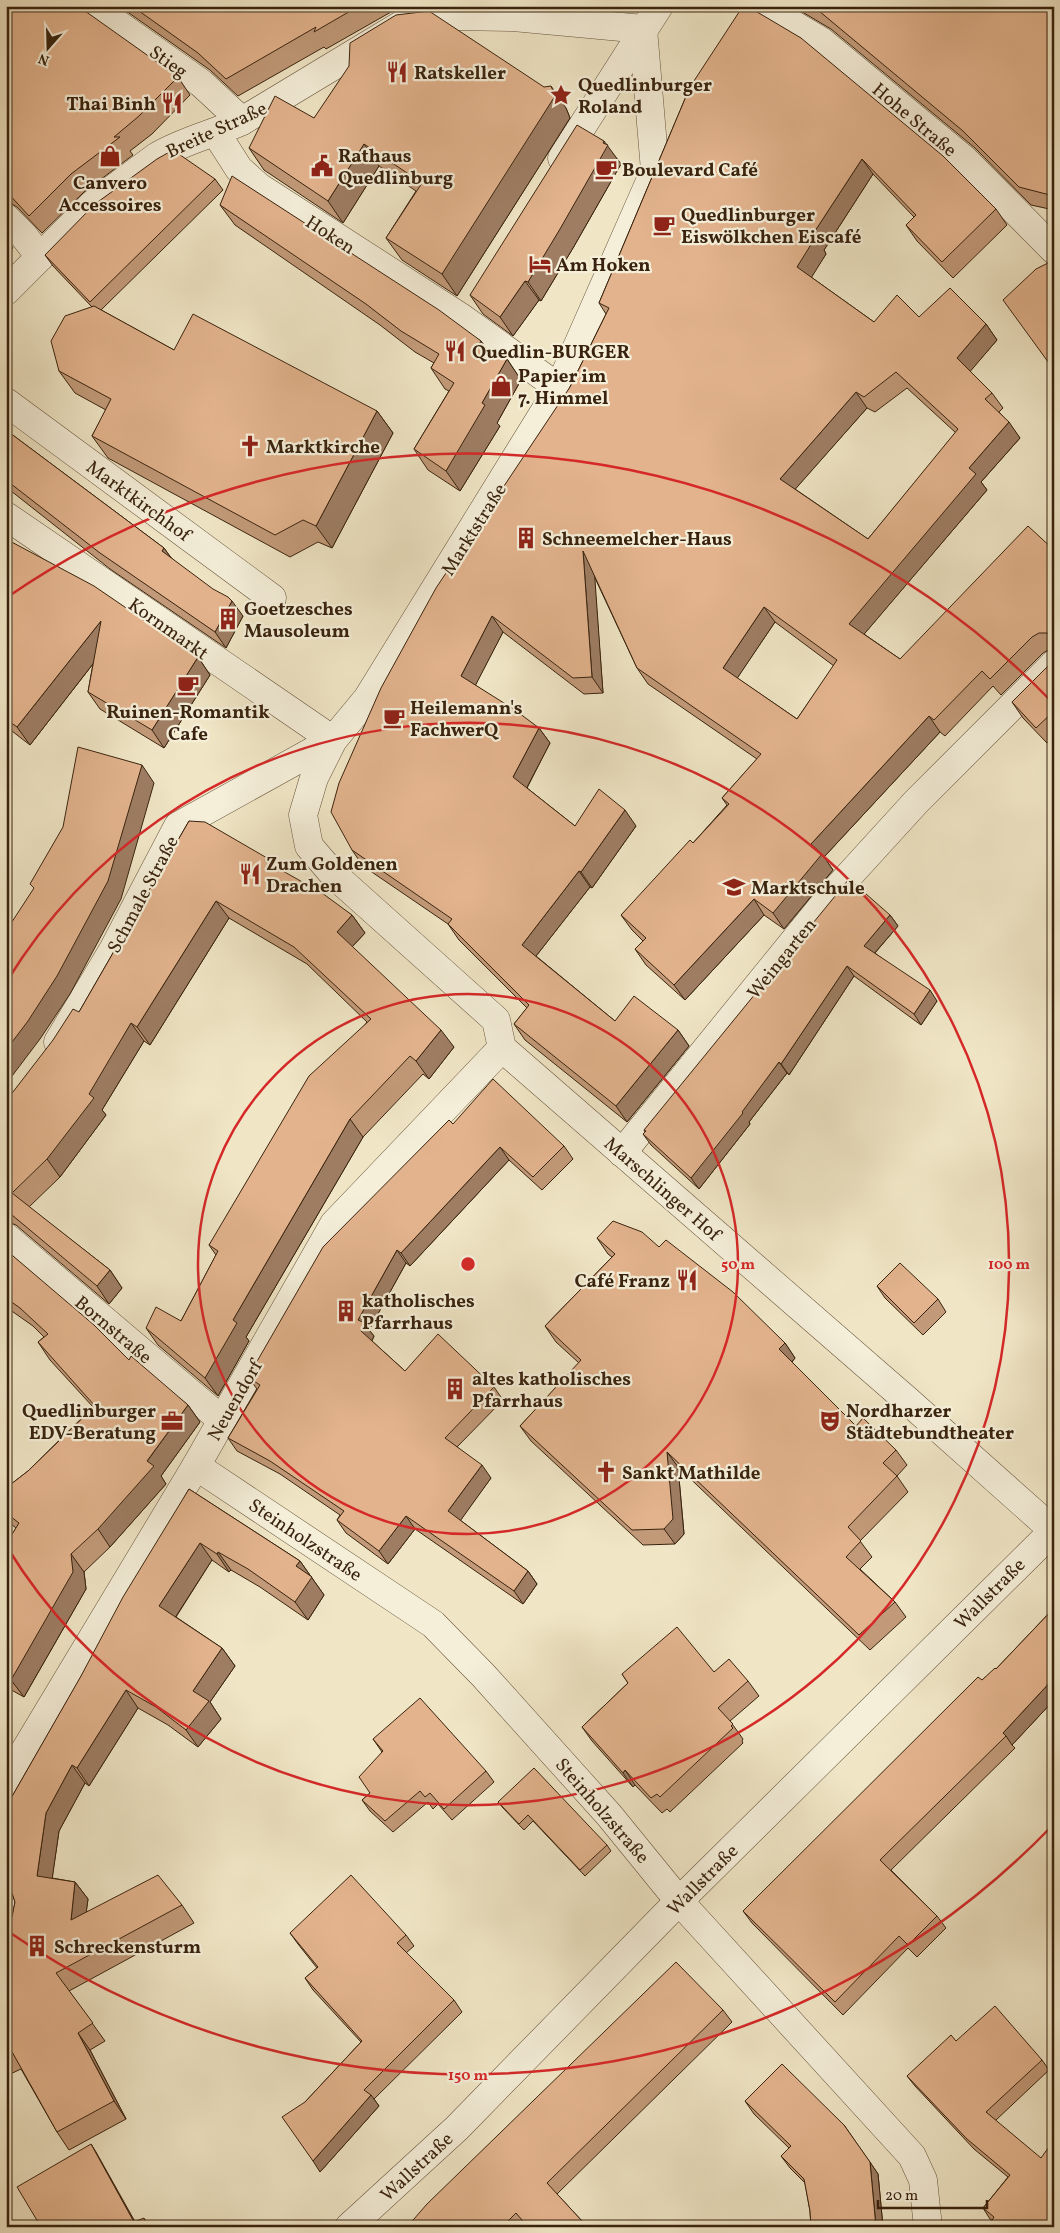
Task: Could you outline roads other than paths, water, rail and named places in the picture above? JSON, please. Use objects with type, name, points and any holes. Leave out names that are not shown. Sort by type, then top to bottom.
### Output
[{"type":"street","name":"Stieg","points":[[92,6],[201,83],[242,121]]},
{"type":"street","points":[[551,177],[643,28],[659,6]]},
{"type":"street","name":"Hohe Straße","points":[[762,6],[821,41],[965,160],[1054,250]]},
{"type":"street","name":"Breite Straße","points":[[6,291],[92,204],[156,157],[167,150],[216,133],[242,121],[406,22],[455,16],[513,17],[643,28]]},
{"type":"street","name":"Marktstraße","points":[[502,1048],[496,1020],[333,874],[309,846],[302,816],[314,778],[333,740],[367,699],[559,388],[655,170],[643,28]]},
{"type":"street","name":"Hoken","points":[[216,133],[239,169],[259,187],[462,318],[559,388]]},
{"type":"street","points":[[6,218],[24,236],[40,257]]},
{"type":"street","points":[[462,318],[477,293]]},
{"type":"street","name":"Marktkirchhof","points":[[6,402],[272,598]]},
{"type":"street","name":"Kornmarkt","points":[[6,516],[333,740]]},
{"type":"street","name":"Weingarten","points":[[622,1153],[833,893],[916,802],[1054,664]]},
{"type":"street","name":"Schmale Straße","points":[[43,1062],[91,988],[178,826],[333,740]]},
{"type":"street","name":"Marschlinger Hof","points":[[502,1048],[1054,1530]]},
{"type":"street","name":"Neuendorf","points":[[6,1782],[223,1421],[334,1224],[502,1048]]},
{"type":"street","name":"Bornstraße","points":[[6,1237],[223,1421]]},
{"type":"street","name":"Steinholzstraße","points":[[196,1466],[433,1624],[483,1674],[609,1814],[679,1901],[912,2156],[923,2180],[928,2227]]},
{"type":"street","name":"Wallstraße","points":[[350,2227],[457,2128],[679,1901],[1054,1530]]},
{"type":"place","name":"Ratskeller","points":[[397,72]]},
{"type":"place","name":"Quedlinburger Roland","points":[[561,95]]},
{"type":"place","name":"Thai Binh","points":[[172,103]]},
{"type":"place","name":"Canvero Accessoires","points":[[110,156]]},
{"type":"place","name":"Rathaus Quedlinburg","points":[[322,166]]},
{"type":"place","name":"Boulevard Café","points":[[606,169]]},
{"type":"place","name":"Quedlinburger Eiswölkchen Eiscafé","points":[[664,225]]},
{"type":"place","name":"Am Hoken","points":[[540,264]]},
{"type":"place","name":"Quedlin-BURGER","points":[[455,351]]},
{"type":"place","name":"Papier im 7. Himmel","points":[[501,386]]},
{"type":"place","name":"Marktkirche","points":[[250,446]]},
{"type":"place","name":"Schneemelcher-Haus","points":[[526,538]]},
{"type":"place","name":"Goetzesches Mausoleum","points":[[228,619]]},
{"type":"place","name":"Ruinen-Romantik Cafe","points":[[188,685]]},
{"type":"place","name":"Heilemann's FachwerQ","points":[[394,718]]},
{"type":"place","name":"Zum Goldenen Drachen","points":[[250,874]]},
{"type":"place","name":"Marktschule","points":[[734,887]]},
{"type":"place","name":"Café Franz","points":[[687,1280]]},
{"type":"place","name":"katholisches Pfarrhaus","points":[[346,1311]]},
{"type":"place","name":"altes katholisches Pfarrhaus","points":[[455,1389]]},
{"type":"place","name":"Quedlinburger EDV-Beratung","points":[[172,1421]]},
{"type":"place","name":"Nordharzer Städtebundtheater","points":[[830,1421]]},
{"type":"place","name":"Sankt Mathilde","points":[[606,1472]]},
{"type":"place","name":"Schreckensturm","points":[[37,1946]]}]
